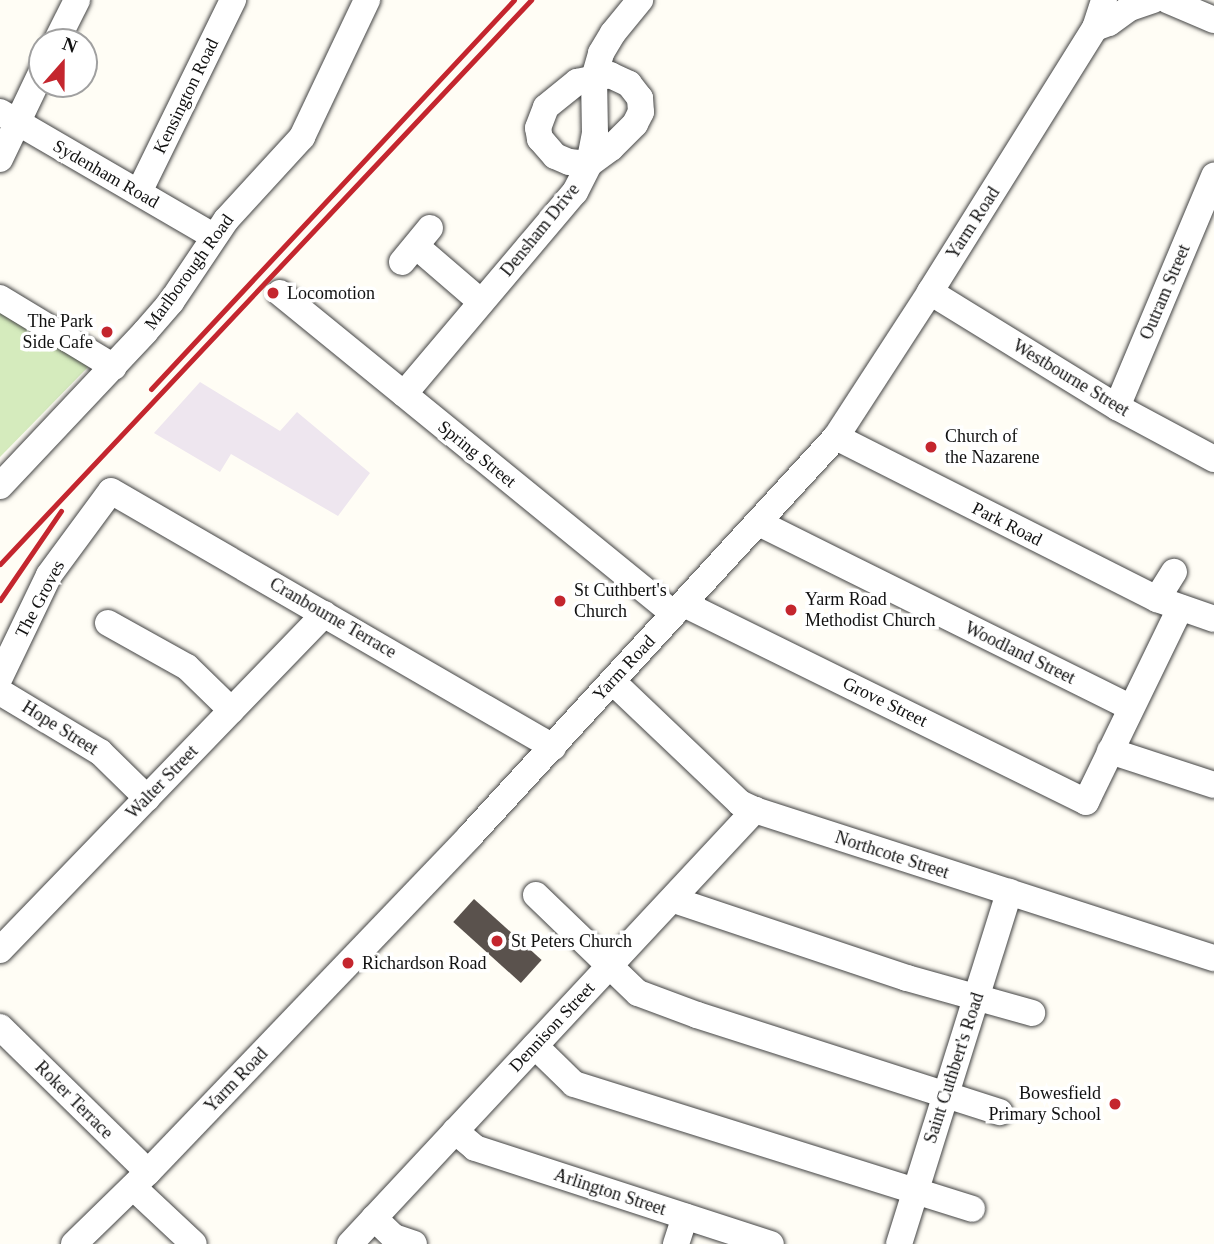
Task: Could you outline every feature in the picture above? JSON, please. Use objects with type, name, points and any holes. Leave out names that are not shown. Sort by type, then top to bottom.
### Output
[{"type":"street","points":[[63,28],[77,0]]},
{"type":"street","name":"Kensington Road","points":[[139,192],[233,0]]},
{"type":"street","name":"Marlborough Road","points":[[0,486],[114,368],[171,302],[213,236],[302,137],[367,0]]},
{"type":"street","name":"Densham Drive","points":[[404,394],[575,192],[589,164],[595,134],[594,78],[601,53],[613,33],[640,0]]},
{"type":"street","points":[[1087,0],[1095,28]]},
{"type":"street","name":"Yarm Road","points":[[74,1244],[140,1180],[553,747],[836,437],[1095,28],[1104,0]]},
{"type":"street","name":"Yarm Road","points":[[1095,28],[1109,23],[1130,8],[1153,0]]},
{"type":"street","points":[[1167,0],[1207,11]]},
{"type":"street","points":[[610,75],[629,84],[640,98],[641,112],[623,138],[589,164],[569,162],[545,148],[538,128],[540,117],[556,97],[577,82],[610,75]]},
{"type":"street","points":[[0,159],[9,117],[28,91]]},
{"type":"street","name":"Sydenham Road","points":[[9,117],[213,236]]},
{"type":"street","name":"Outram Street","points":[[1117,407],[1214,176]]},
{"type":"street","points":[[416,245],[481,302]]},
{"type":"street","name":"Westbourne Street","points":[[930,292],[1117,407],[1214,459]]},
{"type":"street","name":"Spring Street","points":[[280,293],[404,394],[679,609]]},
{"type":"street","points":[[0,298],[114,368]]},
{"type":"street","name":"Park Road","points":[[836,437],[1169,604],[1214,619]]},
{"type":"street","name":"Cranbourne Terrace","points":[[111,491],[553,747]]},
{"type":"street","name":"The Groves","points":[[0,677],[49,575],[111,491]]},
{"type":"street","name":"Woodland Street","points":[[759,523],[1130,707]]},
{"type":"street","points":[[1174,572],[1169,604],[1130,707],[1110,751],[1214,785]]},
{"type":"street","name":"Grove Street","points":[[679,609],[1086,802],[1110,751]]},
{"type":"street","name":"Walter Street","points":[[0,950],[324,614]]},
{"type":"street","points":[[108,623],[187,667],[231,710]]},
{"type":"street","name":"Northcote Street","points":[[612,681],[740,803],[755,810],[1214,958]]},
{"type":"street","name":"Hope Street","points":[[0,692],[100,752],[147,798]]},
{"type":"street","name":"Dennison Street","points":[[350,1244],[674,900],[755,810]]},
{"type":"street","name":"Saint Cuthbert's Road","points":[[899,1244],[1009,892]]},
{"type":"street","points":[[536,895],[638,993],[697,1015],[1000,1112]]},
{"type":"street","points":[[674,900],[864,963],[1032,1013]]},
{"type":"street","name":"Roker Terrace","points":[[0,1027],[140,1180]]},
{"type":"street","points":[[535,1046],[574,1084],[972,1209]]},
{"type":"street","name":"Arlington Street","points":[[455,1131],[475,1148],[771,1244]]},
{"type":"street","points":[[140,1180],[194,1244]]},
{"type":"street","points":[[676,1244],[685,1216]]},
{"type":"street","points":[[374,1218],[394,1237],[414,1244]]},
{"type":"shaded area","points":[[200,382],[280,431],[297,412],[370,473],[338,516],[231,454],[220,472],[154,433]]},
{"type":"green space","points":[[0,311],[90,365],[0,457]]},
{"type":"building","name":"St Peters Church","points":[[474,899],[542,960],[521,983],[453,922]]},
{"type":"railway","points":[[151,389],[514,0]]},
{"type":"railway","points":[[0,564],[531,0]]},
{"type":"railway","points":[[0,600],[61,511]]},
{"type":"place","name":"Locomotion","points":[[273,293]]},
{"type":"place","name":"The Park Side Cafe","points":[[107,332]]},
{"type":"place","name":"Church of the Nazarene","points":[[931,447]]},
{"type":"place","name":"St Cuthbert's Church","points":[[560,601]]},
{"type":"place","name":"Yarm Road Methodist Church","points":[[791,610]]},
{"type":"place","name":"St Peters Church","points":[[497,941]]},
{"type":"place","name":"Richardson Road","points":[[348,963]]},
{"type":"place","name":"Bowesfield Primary School","points":[[1115,1104]]}]
